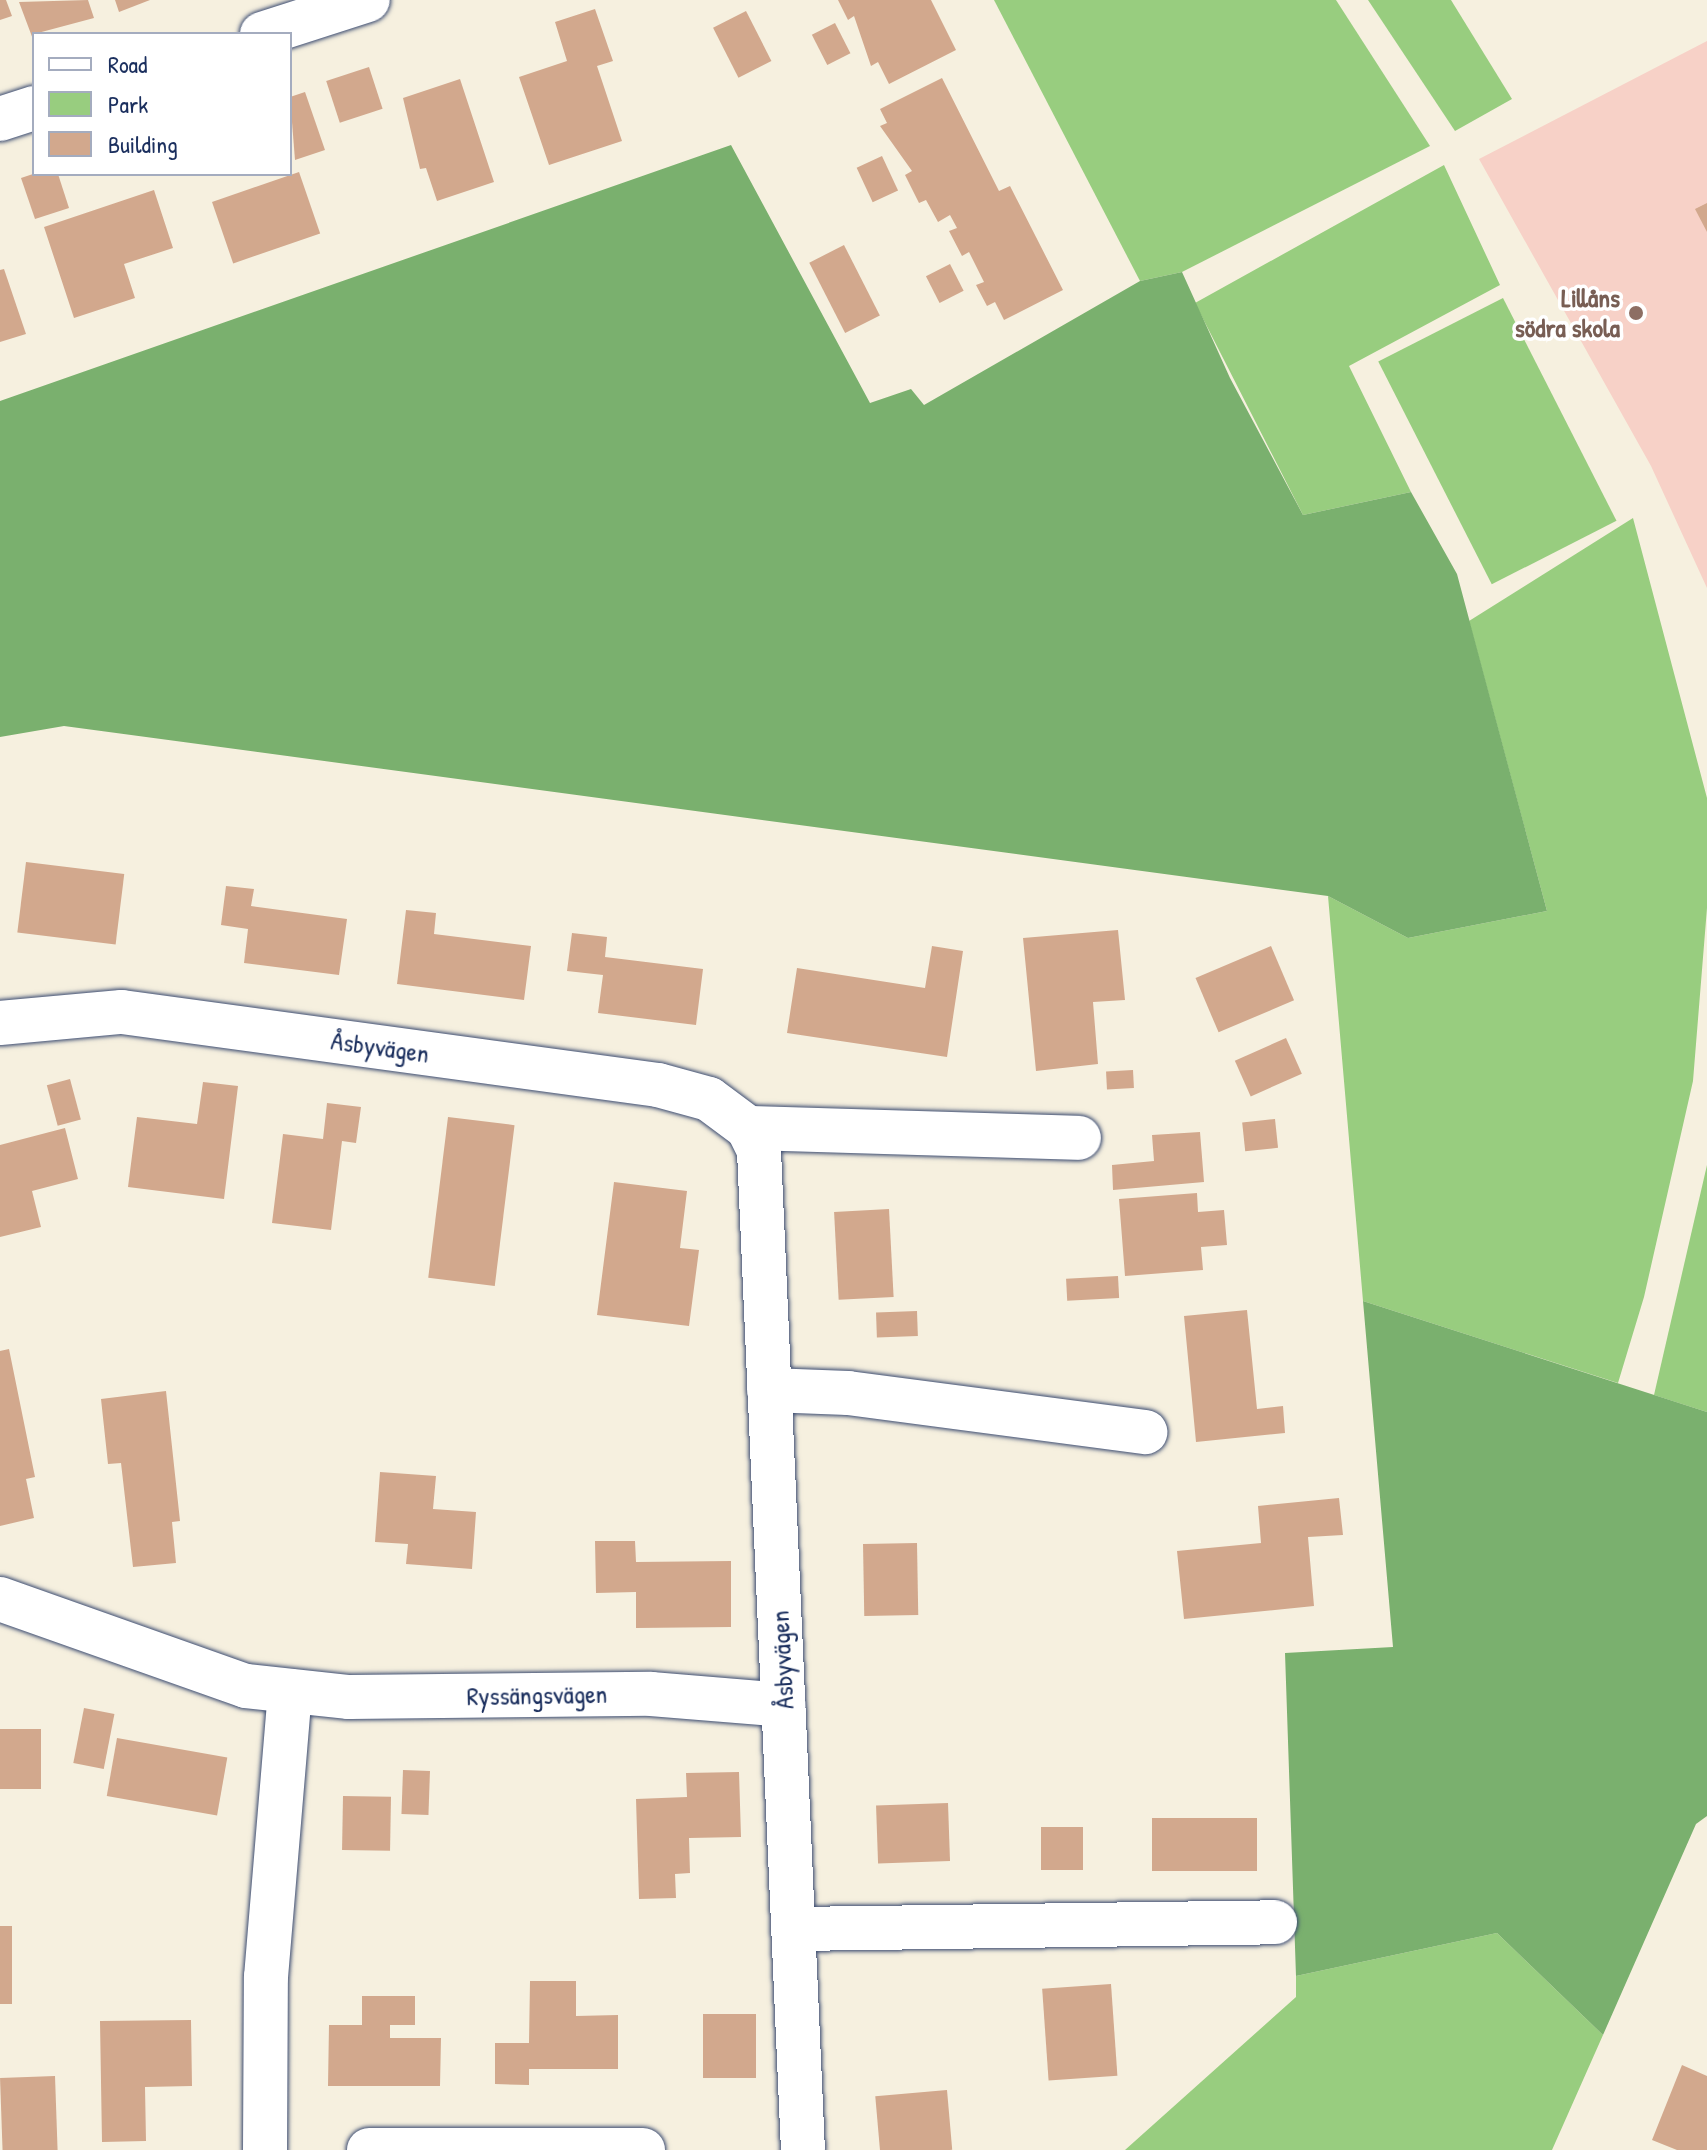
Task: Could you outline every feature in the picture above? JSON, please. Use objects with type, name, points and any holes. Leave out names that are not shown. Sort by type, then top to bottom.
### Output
[{"type":"street","points":[[268,32],[368,0]]},
{"type":"street","points":[[0,119],[32,109]]},
{"type":"street","name":"Åsbyvägen","points":[[0,1023],[122,1012],[658,1085],[709,1099],[748,1128],[759,1151],[803,2150]]},
{"type":"street","points":[[748,1128],[1079,1138]]},
{"type":"street","points":[[769,1390],[848,1393],[1145,1432]]},
{"type":"street","name":"Ryssängsvägen","points":[[0,1599],[246,1686],[349,1697],[651,1694],[784,1705]]},
{"type":"street","points":[[265,2150],[266,1977],[290,1691]]},
{"type":"street","points":[[795,1929],[1275,1922]]},
{"type":"street","points":[[369,2150],[643,2150]]},
{"type":"shaded area","name":"Lillåns södra skola","points":[[1707,41],[1707,588],[1651,466],[1479,159]]},
{"type":"green space","points":[[994,0],[1336,0],[1430,146],[1182,272],[1140,281]]},
{"type":"green space","points":[[1368,0],[1451,0],[1512,99],[1455,131]]},
{"type":"green space","points":[[731,145],[870,403],[911,389],[924,405],[1140,281],[1182,272],[1230,378],[1303,515],[1411,492],[1457,574],[1547,911],[1408,938],[1328,896],[64,726],[0,737],[0,401]]},
{"type":"green space","points":[[1444,165],[1500,285],[1349,366],[1411,492],[1303,515],[1195,303]]},
{"type":"green space","points":[[1503,298],[1616,521],[1492,584],[1378,362]]},
{"type":"green space","points":[[1633,518],[1707,798],[1707,908],[1693,1081],[1644,1297],[1618,1383],[1363,1301],[1328,896],[1408,938],[1547,911],[1469,621]]},
{"type":"green space","points":[[1707,1165],[1707,1412],[1654,1395]]},
{"type":"green space","points":[[1363,1301],[1707,1412],[1707,1816],[1696,1824],[1603,2035],[1497,1933],[1296,1976],[1285,1653],[1393,1647]]},
{"type":"green space","points":[[1497,1933],[1603,2035],[1552,2150],[1125,2150],[1296,1997],[1296,1976]]},
{"type":"building","points":[[0,0],[6,0],[12,16],[0,20]]},
{"type":"building","points":[[88,0],[94,18],[32,32],[32,37],[19,2]]},
{"type":"building","points":[[115,0],[150,0],[119,12]]},
{"type":"building","points":[[838,0],[931,0],[956,50],[889,84],[878,62],[871,66],[854,16],[848,20]]},
{"type":"building","points":[[595,9],[613,61],[597,66],[622,141],[549,165],[519,77],[567,61],[555,22]]},
{"type":"building","points":[[746,11],[771,61],[738,78],[713,28]]},
{"type":"building","points":[[835,23],[850,53],[827,65],[812,35]]},
{"type":"building","points":[[369,67],[383,109],[340,123],[326,81]]},
{"type":"building","points":[[942,78],[999,191],[1010,186],[1063,290],[1004,320],[995,302],[987,306],[976,285],[984,282],[969,252],[962,256],[949,231],[957,228],[950,215],[938,222],[926,200],[919,203],[905,175],[912,171],[880,126],[887,123],[880,109]]},
{"type":"building","points":[[460,79],[494,182],[437,201],[426,168],[420,169],[403,98]]},
{"type":"building","points":[[305,92],[325,150],[295,160],[292,122],[292,96]]},
{"type":"building","points":[[882,156],[898,190],[873,202],[857,168]]},
{"type":"building","points":[[299,172],[320,233],[233,263],[212,202]]},
{"type":"building","points":[[32,174],[59,176],[69,208],[35,219],[21,178]]},
{"type":"building","points":[[154,190],[173,248],[124,264],[135,298],[74,318],[44,227]]},
{"type":"building","points":[[1707,203],[1707,232],[1695,209]]},
{"type":"building","points":[[844,245],[880,315],[845,333],[809,263]]},
{"type":"building","points":[[950,264],[964,291],[940,303],[926,276]]},
{"type":"building","points":[[4,269],[26,334],[0,342],[0,270]]},
{"type":"building","points":[[26,862],[124,874],[116,945],[17,932]]},
{"type":"building","points":[[226,886],[254,889],[251,906],[347,919],[339,975],[244,963],[248,929],[221,925]]},
{"type":"building","points":[[406,910],[436,913],[434,934],[531,946],[524,1000],[397,984]]},
{"type":"building","points":[[1118,930],[1125,1000],[1093,1002],[1098,1064],[1036,1071],[1023,938]]},
{"type":"building","points":[[572,933],[607,937],[605,957],[703,969],[696,1025],[598,1013],[603,975],[567,971]]},
{"type":"building","points":[[932,946],[963,951],[947,1057],[787,1033],[797,968],[925,988]]},
{"type":"building","points":[[1271,946],[1294,1000],[1219,1032],[1196,978]]},
{"type":"building","points":[[1286,1038],[1302,1074],[1251,1096],[1235,1061]]},
{"type":"building","points":[[1133,1070],[1134,1088],[1107,1089],[1106,1071]]},
{"type":"building","points":[[70,1079],[81,1120],[58,1126],[47,1085]]},
{"type":"building","points":[[203,1082],[238,1086],[224,1199],[128,1187],[137,1117],[197,1124]]},
{"type":"building","points":[[327,1103],[361,1107],[356,1143],[342,1141],[331,1230],[272,1223],[283,1134],[323,1139]]},
{"type":"building","points":[[448,1117],[515,1125],[495,1286],[428,1278]]},
{"type":"building","points":[[1275,1119],[1278,1148],[1245,1151],[1242,1122]]},
{"type":"building","points":[[65,1128],[78,1179],[32,1191],[41,1227],[0,1237],[0,1145]]},
{"type":"building","points":[[1200,1132],[1204,1182],[1113,1190],[1112,1165],[1154,1161],[1152,1135]]},
{"type":"building","points":[[614,1182],[687,1191],[680,1248],[699,1250],[689,1326],[597,1315]]},
{"type":"building","points":[[1197,1193],[1198,1212],[1224,1210],[1227,1245],[1201,1247],[1203,1270],[1125,1276],[1119,1199]]},
{"type":"building","points":[[889,1209],[894,1297],[839,1300],[834,1212]]},
{"type":"building","points":[[1118,1276],[1119,1298],[1067,1301],[1066,1279]]},
{"type":"building","points":[[1247,1310],[1257,1409],[1283,1406],[1285,1433],[1196,1442],[1184,1316]]},
{"type":"building","points":[[917,1311],[918,1336],[877,1337],[876,1312]]},
{"type":"building","points":[[9,1349],[35,1477],[26,1479],[34,1518],[0,1526],[0,1351]]},
{"type":"building","points":[[166,1391],[180,1521],[172,1522],[176,1563],[133,1567],[121,1463],[108,1464],[101,1399]]},
{"type":"building","points":[[380,1472],[436,1476],[433,1509],[476,1512],[472,1569],[406,1564],[408,1544],[375,1542]]},
{"type":"building","points":[[1339,1498],[1343,1535],[1308,1537],[1314,1606],[1184,1619],[1177,1551],[1261,1543],[1258,1506]]},
{"type":"building","points":[[595,1541],[635,1541],[636,1562],[731,1561],[731,1627],[636,1628],[636,1592],[596,1593]]},
{"type":"building","points":[[917,1543],[918,1615],[864,1616],[863,1544]]},
{"type":"building","points":[[84,1708],[114,1714],[104,1769],[73,1763]]},
{"type":"building","points":[[0,1729],[41,1729],[41,1789],[0,1789]]},
{"type":"building","points":[[117,1738],[227,1757],[217,1816],[107,1796]]},
{"type":"building","points":[[403,1770],[430,1771],[428,1815],[401,1814]]},
{"type":"building","points":[[739,1772],[741,1837],[689,1838],[690,1873],[675,1874],[676,1898],[639,1899],[636,1799],[687,1797],[686,1773]]},
{"type":"building","points":[[343,1796],[391,1797],[390,1851],[342,1850]]},
{"type":"building","points":[[948,1803],[950,1861],[878,1863],[876,1806]]},
{"type":"building","points":[[1152,1818],[1257,1818],[1257,1871],[1152,1871]]},
{"type":"building","points":[[1041,1827],[1083,1827],[1083,1870],[1041,1870]]},
{"type":"building","points":[[0,1926],[12,1926],[12,2004],[0,2004]]},
{"type":"building","points":[[530,1981],[576,1981],[576,2016],[618,2015],[618,2069],[529,2069],[529,2085],[495,2084],[495,2043],[529,2043]]},
{"type":"building","points":[[1111,1984],[1117,2076],[1049,2081],[1042,1989]]},
{"type":"building","points":[[362,1996],[415,1996],[415,2025],[390,2025],[390,2038],[441,2038],[440,2086],[328,2086],[329,2025],[362,2025]]},
{"type":"building","points":[[703,2014],[756,2014],[756,2078],[703,2078]]},
{"type":"building","points":[[191,2020],[192,2086],[145,2087],[146,2141],[102,2142],[100,2021]]},
{"type":"building","points":[[1682,2065],[1707,2076],[1707,2150],[1677,2150],[1652,2140]]},
{"type":"building","points":[[55,2076],[58,2150],[3,2150],[0,2078]]},
{"type":"building","points":[[947,2090],[952,2150],[880,2150],[875,2096]]},
{"type":"place","name":"Lillåns södra skola","points":[[1636,313]]}]
